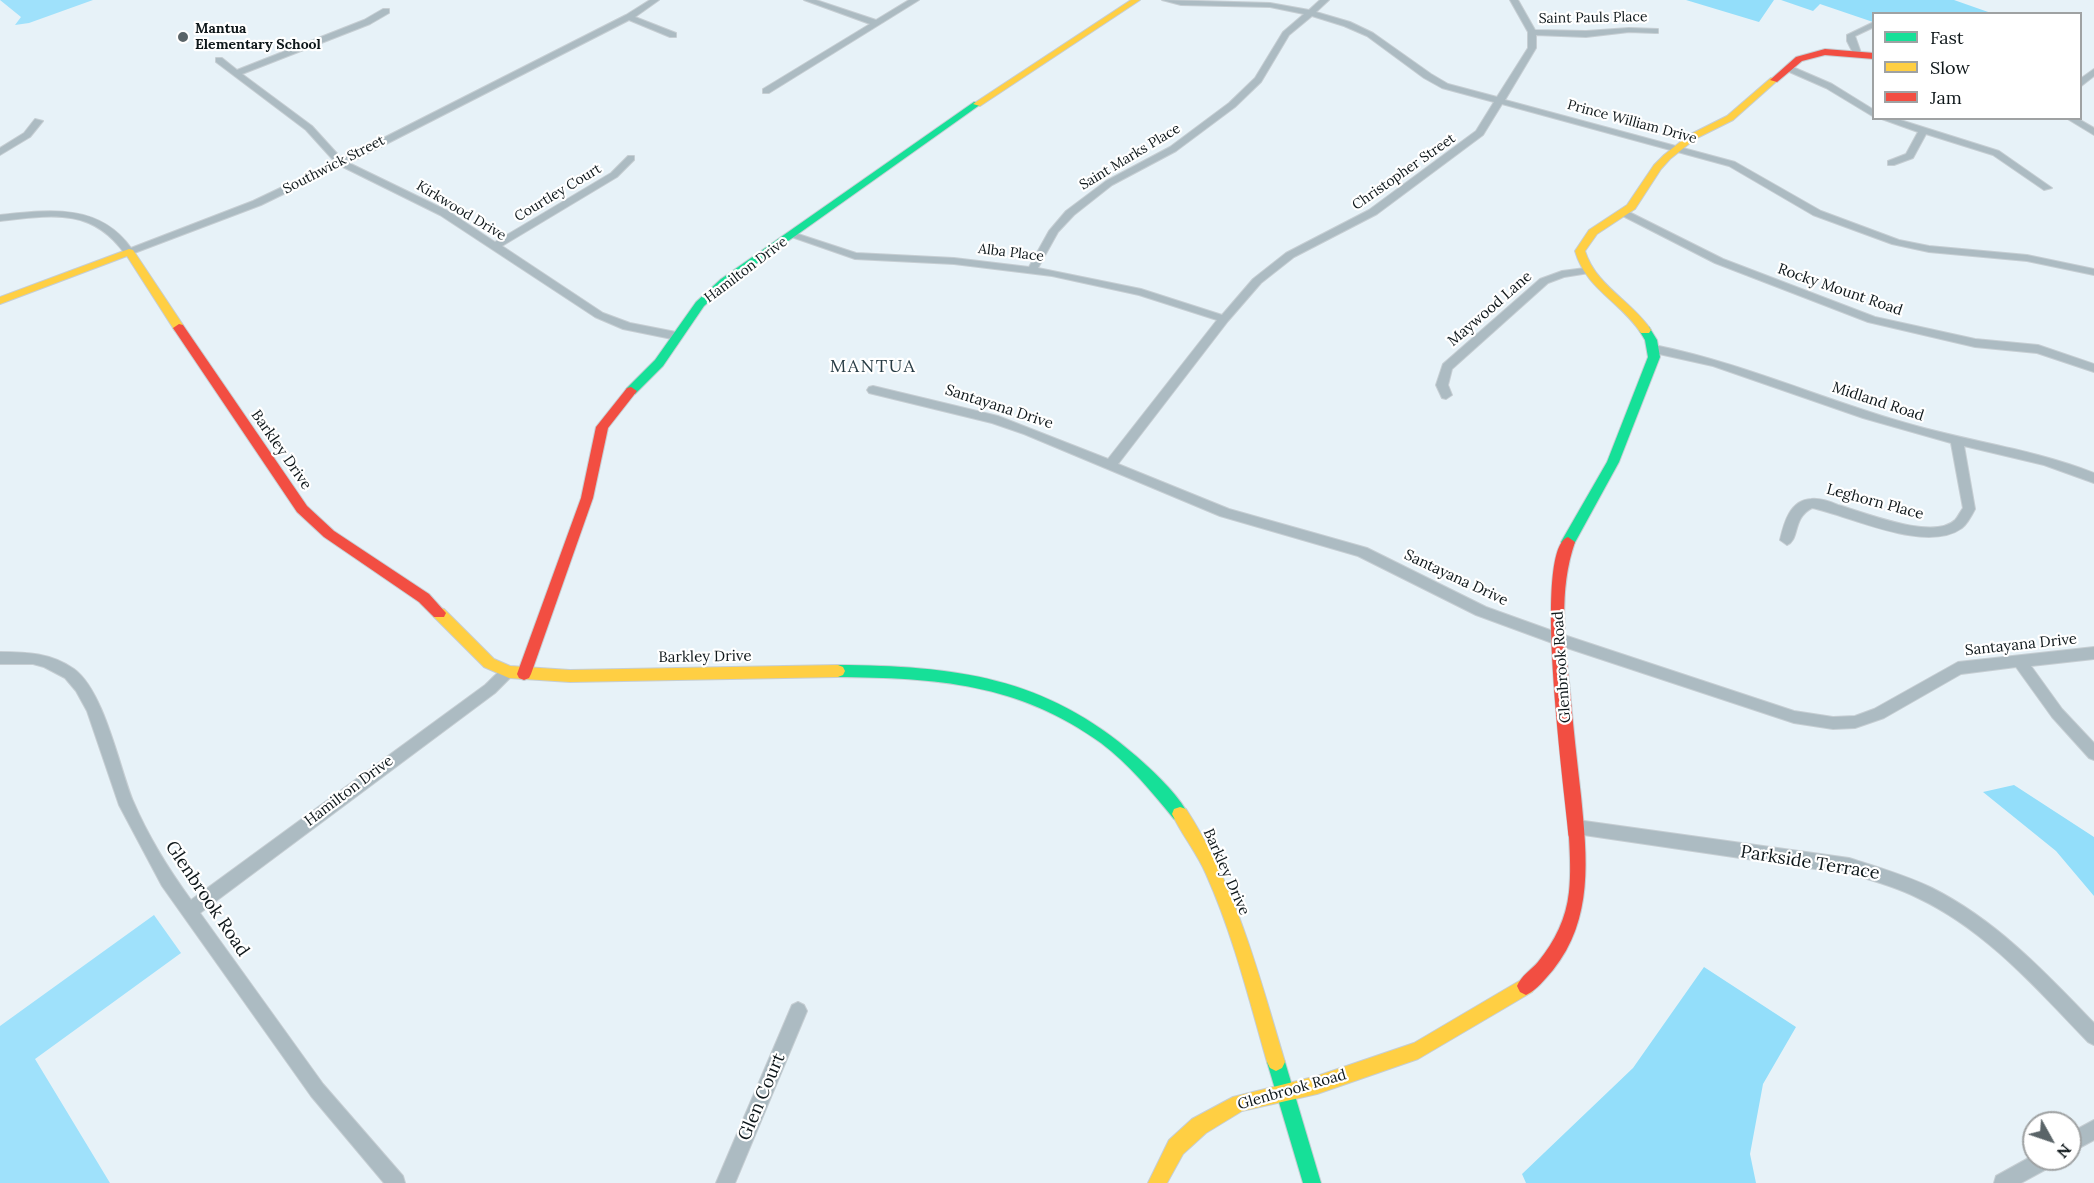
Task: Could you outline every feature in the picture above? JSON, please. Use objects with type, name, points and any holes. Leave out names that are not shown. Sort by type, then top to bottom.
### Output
[{"type":"street","name":"Southwick Street","points":[[0,301],[257,203],[629,17],[655,0]]},
{"type":"street","points":[[808,0],[876,23]]},
{"type":"street","points":[[766,92],[915,0]]},
{"type":"street","name":"Hamilton Drive","points":[[189,911],[490,689],[516,673],[587,498],[602,427],[617,405],[659,363],[712,292],[1016,76],[1136,0]]},
{"type":"street","name":"Prince William Drive","points":[[1166,0],[1197,4],[1266,3],[1309,14],[1373,36],[1433,81],[1732,164],[1817,213],[1896,242],[1929,249],[2027,258],[2094,272]]},
{"type":"street","name":"Saint Marks Place","points":[[1032,270],[1054,231],[1070,213],[1109,183],[1173,149],[1232,105],[1258,80],[1286,34],[1325,0]]},
{"type":"street","points":[[1514,0],[1532,33]]},
{"type":"street","points":[[236,73],[367,22],[386,11]]},
{"type":"street","points":[[629,17],[673,35]]},
{"type":"street","points":[[1857,52],[1851,41],[1851,35],[1872,25]]},
{"type":"street","name":"Saint Pauls Place","points":[[1532,33],[1586,34],[1629,30],[1655,31]]},
{"type":"street","name":"Christopher Street","points":[[1111,464],[1224,319],[1257,281],[1282,260],[1362,219],[1472,140],[1488,124],[1531,52],[1532,33]]},
{"type":"street","points":[[1654,349],[1639,320],[1585,272],[1580,258],[1582,246],[1593,232],[1637,200],[1657,167],[1703,130],[1730,118],[1799,59],[1813,53],[1857,52],[1872,56]]},
{"type":"street","name":"Kirkwood Drive","points":[[219,60],[309,128],[339,162],[427,203],[599,315],[627,326],[677,336]]},
{"type":"street","points":[[1788,68],[1829,86],[1872,113]]},
{"type":"street","points":[[2082,82],[2094,72]]},
{"type":"street","points":[[1889,120],[1996,153],[2047,188]]},
{"type":"street","points":[[2073,120],[2094,132]]},
{"type":"street","points":[[0,152],[27,135],[38,121]]},
{"type":"street","points":[[1891,164],[1910,156],[1923,132]]},
{"type":"street","name":"Courtley Court","points":[[495,246],[614,176],[630,158]]},
{"type":"street","name":"Rocky Mount Road","points":[[1623,212],[1719,261],[1872,320],[1975,343],[2038,349],[2094,368]]},
{"type":"street","name":"Barkley Drive","points":[[0,218],[47,213],[83,217],[111,229],[129,252],[217,387],[302,509],[328,534],[424,598],[489,663],[516,673],[913,672],[985,681],[1017,690],[1064,711],[1125,753],[1157,785],[1184,820],[1205,857],[1226,905],[1286,1091],[1312,1183]]},
{"type":"street","name":"Alba Place","points":[[791,236],[838,253],[862,257],[954,261],[1032,270],[1141,292],[1224,319]]},
{"type":"street","name":"Maywood Lane","points":[[1446,395],[1442,385],[1447,367],[1544,281],[1562,274],[1585,272]]},
{"type":"street","name":"Midland Road","points":[[1654,349],[1705,359],[1895,425],[2047,460],[2094,478]]},
{"type":"street","name":"Glenbrook Road","points":[[1157,1183],[1176,1147],[1199,1126],[1239,1103],[1317,1085],[1418,1050],[1520,992],[1536,978],[1561,945],[1571,921],[1578,849],[1560,640],[1556,620],[1563,554],[1612,462],[1650,370],[1654,349]]},
{"type":"street","name":"Santayana Drive","points":[[873,390],[994,419],[1111,464],[1225,513],[1362,552],[1481,611],[1764,709],[1833,723],[1855,722],[1879,714],[1958,668],[2094,653]]},
{"type":"street","name":"Leghorn Place","points":[[1787,540],[1790,524],[1798,509],[1812,503],[1925,533],[1949,530],[1960,525],[1970,509],[1957,440]]},
{"type":"street","name":"Glenbrook Road","points":[[0,658],[33,658],[48,662],[70,675],[81,687],[94,710],[132,815],[168,881],[317,1089],[396,1183]]},
{"type":"street","points":[[2020,662],[2057,713],[2094,753]]},
{"type":"street","name":"Parkside Terrace","points":[[1577,827],[1849,866],[1913,885],[1979,925],[2042,983],[2094,1036]]},
{"type":"street","name":"Glen Court","points":[[725,1183],[798,1011]]},
{"type":"street","points":[[2003,1183],[2024,1171]]},
{"type":"shaded area","points":[[0,0],[93,0],[29,23],[15,25],[21,17]]},
{"type":"shaded area","points":[[1686,0],[1774,0],[1759,22]]},
{"type":"shaded area","points":[[1781,0],[1954,0],[1988,12],[1872,12],[1872,22],[1820,4],[1813,11]]},
{"type":"shaded area","points":[[2014,785],[2094,837],[2094,896],[2056,851],[1983,792]]},
{"type":"shaded area","points":[[154,915],[181,953],[35,1059],[110,1183],[0,1183],[0,1026]]},
{"type":"shaded area","points":[[1704,967],[1796,1027],[1763,1084],[1750,1154],[1756,1183],[1526,1183],[1522,1174],[1633,1068]]},
{"type":"traffic: fast","points":[[631,391],[659,363],[700,304],[725,281],[977,104]]},
{"type":"traffic: fast","points":[[1568,542],[1613,462],[1654,357],[1651,340],[1645,330]]},
{"type":"traffic: fast","points":[[838,671],[941,675],[986,683],[1029,696],[1069,715],[1107,740],[1144,773],[1180,814]]},
{"type":"traffic: fast","points":[[1276,1062],[1312,1183]]},
{"type":"traffic: slow","points":[[977,104],[1136,0]]},
{"type":"traffic: slow","points":[[1645,330],[1628,310],[1599,285],[1584,264],[1580,251],[1593,232],[1631,207],[1657,167],[1667,157],[1692,137],[1730,118],[1774,80]]},
{"type":"traffic: slow","points":[[0,301],[129,252],[179,328]]},
{"type":"traffic: slow","points":[[439,613],[489,663],[509,672],[570,676],[838,671]]},
{"type":"traffic: slow","points":[[1180,814],[1197,840],[1225,900],[1248,967],[1276,1062]]},
{"type":"traffic: slow","points":[[1157,1183],[1176,1147],[1199,1126],[1239,1103],[1317,1085],[1418,1050],[1526,986]]},
{"type":"traffic: jam","points":[[1774,80],[1799,59],[1825,52],[1872,56]]},
{"type":"traffic: jam","points":[[179,328],[302,509],[329,534],[424,598],[439,613]]},
{"type":"traffic: jam","points":[[524,674],[587,498],[602,427],[631,391]]},
{"type":"traffic: jam","points":[[1526,986],[1546,965],[1562,942],[1575,908],[1577,892],[1577,838],[1556,603],[1559,572],[1568,542]]},
{"type":"place","name":"Mantua Elementary School","points":[[183,37]]},
{"type":"district","name":"MANTUA","points":[[873,367]]}]
